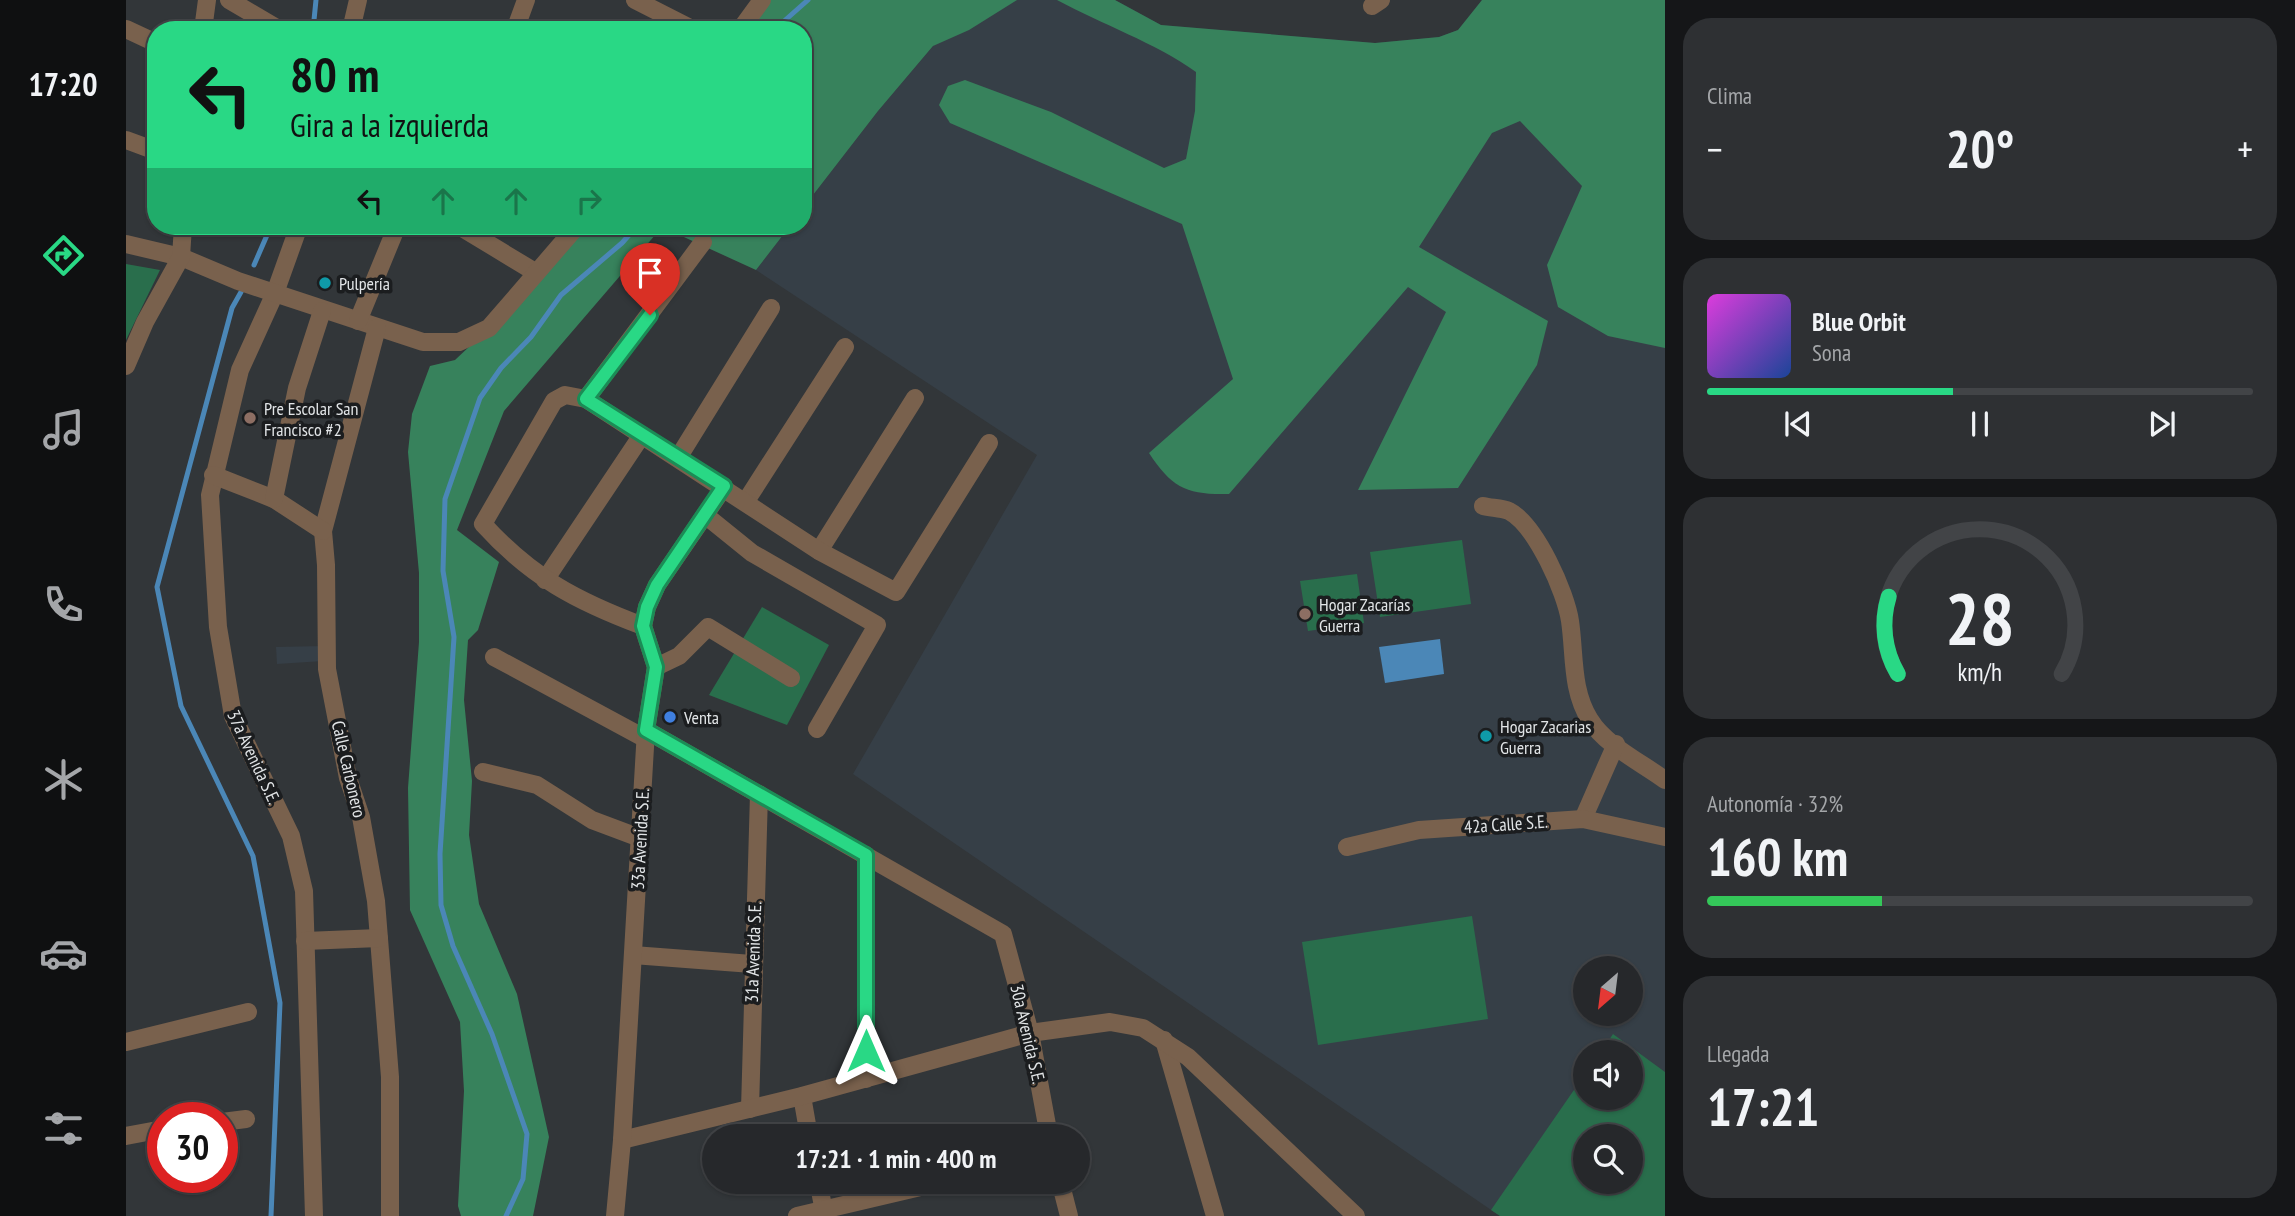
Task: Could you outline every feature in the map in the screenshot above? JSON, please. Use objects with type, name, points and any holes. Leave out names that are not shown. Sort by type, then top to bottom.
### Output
[{"type":"street","points":[[204,21],[207,0]]},
{"type":"street","points":[[229,0],[265,21]]},
{"type":"street","points":[[353,21],[358,0]]},
{"type":"street","points":[[518,21],[526,0]]},
{"type":"street","points":[[635,0],[676,21]]},
{"type":"street","points":[[745,21],[755,2]]},
{"type":"street","points":[[126,29],[147,39]]},
{"type":"street","points":[[126,140],[147,148]]},
{"type":"street","points":[[126,366],[145,321],[181,257],[182,235]]},
{"type":"street","name":"37a Avenida S.E.","points":[[296,235],[275,293],[240,370],[210,495],[227,696],[233,716],[291,836],[304,891],[314,1216]]},
{"type":"street","points":[[358,321],[393,235]]},
{"type":"street","points":[[476,235],[535,272]]},
{"type":"street","points":[[126,244],[181,257],[322,311],[423,342],[459,342],[489,328],[569,235]]},
{"type":"street","points":[[586,399],[703,242]]},
{"type":"street","points":[[678,458],[771,308]]},
{"type":"street","points":[[274,499],[297,388],[322,311]]},
{"type":"street","name":"Calle Carbonero","points":[[377,328],[323,531],[327,669],[348,778],[361,817],[379,938],[390,1077],[390,1216]]},
{"type":"street","points":[[746,500],[845,347]]},
{"type":"street","points":[[724,486],[657,585],[643,626],[588,606],[545,580],[512,556],[483,524],[554,401],[565,395],[586,399],[678,458],[724,486],[746,500],[819,551],[896,592],[989,443]]},
{"type":"street","points":[[819,551],[915,398]]},
{"type":"street","points":[[545,580],[642,435]]},
{"type":"street","points":[[213,475],[274,499],[323,531]]},
{"type":"street","points":[[1483,506],[1509,511],[1530,530],[1556,578],[1570,618],[1576,689],[1591,721],[1616,744],[1665,779]]},
{"type":"street","points":[[705,515],[752,553],[877,625],[817,729]]},
{"type":"street","name":"33a Avenida S.E.","points":[[615,1216],[646,735],[656,667],[643,626]]},
{"type":"street","points":[[656,667],[679,656],[708,627],[791,678]]},
{"type":"street","points":[[494,657],[759,794],[866,855],[866,1079]]},
{"type":"street","points":[[1583,819],[1616,744]]},
{"type":"street","points":[[484,772],[537,785],[592,820],[640,838]]},
{"type":"street","name":"31a Avenida S.E.","points":[[750,1109],[752,964],[759,794]]},
{"type":"street","name":"42a Calle S.E.","points":[[1347,847],[1419,831],[1583,819],[1665,837]]},
{"type":"street","name":"30a Avenida S.E.","points":[[866,855],[1003,934],[1030,1033],[1047,1124]]},
{"type":"street","points":[[305,941],[379,938]]},
{"type":"street","points":[[633,955],[752,964]]},
{"type":"street","points":[[126,1042],[248,1012]]},
{"type":"street","points":[[622,1140],[802,1096],[1030,1033],[1110,1022],[1143,1028],[1188,1057],[1356,1216]]},
{"type":"street","points":[[1164,1040],[1215,1216]]},
{"type":"street","points":[[802,1096],[808,1124]]},
{"type":"street","points":[[238,1120],[246,1119]]},
{"type":"street","points":[[126,1136],[147,1132]]},
{"type":"street","points":[[820,1194],[824,1213]]},
{"type":"street","points":[[797,1216],[824,1213],[896,1194]]},
{"type":"street","points":[[1063,1194],[1069,1216]]},
{"type":"shaded area","name":"Hogar Zacarías Guerra","points":[[972,0],[1115,0],[1161,25],[1375,43],[1439,37],[1458,30],[1482,0],[1665,0],[1665,1216],[1500,1216],[853,774],[1037,455],[756,270],[783,235],[812,235],[812,196],[878,111]]},
{"type":"shaded area","points":[[324,646],[323,661],[277,664],[276,647]]},
{"type":"green space","points":[[761,0],[1017,0],[969,30],[933,46],[812,196],[812,21],[746,21]]},
{"type":"green space","points":[[1057,0],[1115,0],[1161,25],[1375,43],[1439,37],[1458,30],[1482,0],[1665,0],[1665,348],[1608,336],[1558,307],[1547,265],[1582,186],[1520,121],[1492,133],[1419,247],[1548,321],[1537,365],[1458,488],[1358,490],[1446,312],[1408,287],[1229,494],[1191,491],[1173,482],[1149,453],[1233,379],[1182,224],[950,123],[939,105],[948,86],[965,80],[1051,112],[1164,168],[1186,159],[1195,111],[1196,72],[1146,43]]},
{"type":"green space","points":[[569,235],[655,235],[504,411],[457,530],[499,562],[478,630],[468,640],[464,700],[472,781],[469,835],[479,904],[517,994],[549,1137],[533,1216],[461,1216],[458,1206],[464,1091],[460,1022],[410,910],[408,788],[419,642],[419,573],[408,452],[412,414],[430,366],[455,360],[489,328]]},
{"type":"green space","points":[[679,235],[783,235],[756,270]]},
{"type":"green space","points":[[126,264],[160,270],[126,340]]},
{"type":"green space","points":[[1462,540],[1471,604],[1380,617],[1370,552]]},
{"type":"green space","points":[[1357,574],[1364,623],[1308,631],[1300,581]]},
{"type":"green space","points":[[762,607],[829,645],[787,725],[709,695]]},
{"type":"green space","points":[[1472,916],[1488,1019],[1318,1045],[1302,942]]},
{"type":"green space","points":[[1613,1034],[1621,1040],[1609,1040]]},
{"type":"green space","points":[[1643,1056],[1665,1072],[1665,1216],[1500,1216],[1491,1210],[1573,1091],[1573,1110],[1643,1110]]},
{"type":"water","points":[[1440,639],[1444,674],[1385,683],[1379,647]]},
{"type":"waterway","points":[[314,21],[316,0]]},
{"type":"waterway","points":[[784,21],[808,0]]},
{"type":"waterway","points":[[254,265],[267,235]]},
{"type":"waterway","points":[[506,1216],[523,1179],[527,1134],[492,1034],[453,946],[441,905],[440,854],[454,637],[443,571],[445,499],[480,398],[501,368],[531,337],[561,295],[629,235]]},
{"type":"waterway","points":[[241,292],[232,308],[157,587],[181,706],[253,856],[280,1003],[271,1216]]},
{"type":"place","name":"Pulpería","points":[[325,283]]},
{"type":"place","name":"Pre Escolar San Francisco #2","points":[[250,418]]},
{"type":"place","name":"Hogar Zacarías Guerra","points":[[1305,614]]},
{"type":"place","name":"Venta","points":[[670,717]]},
{"type":"place","name":"Hogar Zacarias Guerra","points":[[1486,736]]},
{"type":"route","points":[[650,315],[586,399],[724,486],[683,551],[657,585],[647,607],[643,626],[656,667],[646,730],[866,855],[866,1051]]}]
